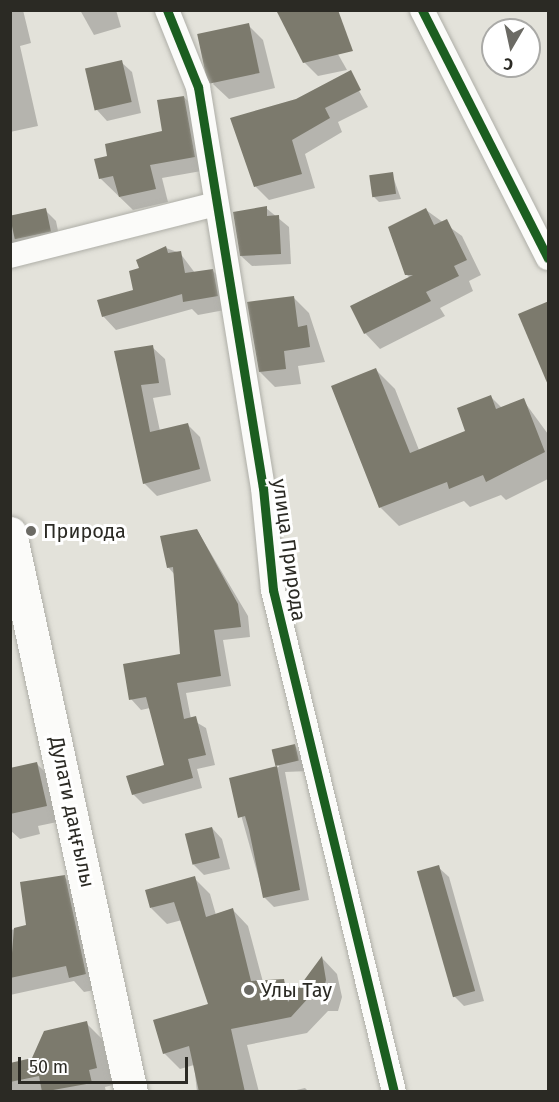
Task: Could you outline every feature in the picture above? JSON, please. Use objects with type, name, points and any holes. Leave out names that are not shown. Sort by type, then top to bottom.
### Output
[{"type":"main road","name":"Дулати даңғылы","points":[[10,533],[131,1092]]},
{"type":"street","name":"улица Природа","points":[[167,10],[198,87],[263,488],[273,590],[394,1092]]},
{"type":"street","points":[[422,10],[549,258]]},
{"type":"street","points":[[10,256],[216,204]]},
{"type":"building","points":[[276,10],[338,10],[353,51],[303,63]]},
{"type":"building","points":[[249,23],[260,73],[208,84],[197,34]]},
{"type":"building","points":[[122,60],[132,102],[95,110],[85,69]]},
{"type":"building","points":[[351,70],[361,90],[325,108],[330,118],[292,140],[302,174],[254,187],[230,118],[296,99]]},
{"type":"building","points":[[184,96],[195,157],[150,165],[156,189],[119,197],[113,176],[99,179],[94,159],[107,156],[105,144],[162,131],[157,100]]},
{"type":"building","points":[[393,172],[396,194],[372,197],[369,175]]},
{"type":"building","points":[[267,206],[267,216],[279,215],[281,254],[240,256],[233,212]]},
{"type":"building","points":[[46,208],[51,231],[15,239],[10,216]]},
{"type":"building","points":[[426,208],[434,225],[447,219],[467,260],[454,266],[459,276],[426,292],[431,301],[364,334],[350,306],[413,275],[405,275],[388,227]]},
{"type":"building","points":[[166,246],[168,253],[181,251],[185,273],[213,269],[218,296],[183,302],[182,294],[102,317],[97,300],[133,290],[129,271],[139,268],[136,260]]},
{"type":"building","points":[[294,296],[298,327],[307,325],[310,347],[284,351],[286,369],[259,372],[247,302]]},
{"type":"building","points":[[549,301],[549,385],[548,385],[518,314]]},
{"type":"building","points":[[153,345],[159,383],[141,385],[150,432],[188,423],[200,469],[143,484],[114,351]]},
{"type":"building","points":[[376,368],[410,453],[465,431],[457,408],[491,395],[496,409],[524,398],[545,452],[486,482],[483,475],[449,489],[447,482],[379,508],[331,386]]},
{"type":"building","points":[[197,529],[238,604],[241,627],[214,630],[221,676],[177,683],[184,719],[196,716],[206,755],[188,759],[193,778],[132,795],[126,776],[164,765],[146,697],[129,700],[123,664],[180,654],[173,567],[167,568],[160,536]]},
{"type":"building","points":[[295,744],[299,761],[275,766],[272,749]]},
{"type":"building","points":[[37,762],[47,806],[10,814],[10,768]]},
{"type":"building","points":[[277,766],[300,890],[263,898],[249,830],[245,816],[238,818],[229,778]]},
{"type":"building","points":[[212,827],[220,858],[193,865],[185,834]]},
{"type":"building","points":[[439,865],[475,991],[453,997],[417,871]]},
{"type":"building","points":[[65,875],[86,974],[69,978],[66,966],[10,978],[14,928],[26,925],[20,882]]},
{"type":"building","points":[[195,876],[206,917],[233,908],[251,981],[284,979],[288,1002],[322,956],[326,980],[322,995],[311,995],[291,1017],[231,1029],[245,1092],[199,1092],[189,1046],[163,1054],[153,1020],[208,1004],[174,902],[150,908],[145,890]]},
{"type":"building","points":[[87,1021],[97,1068],[89,1070],[92,1083],[42,1092],[39,1076],[10,1082],[10,1063],[32,1058],[44,1031]]},
{"type":"cycle path","points":[[167,10],[198,87],[263,488],[273,590],[394,1092]]},
{"type":"cycle path","points":[[422,10],[548,258]]},
{"type":"place","name":"Природа","points":[[31,531]]},
{"type":"place","name":"Улы Тау","points":[[249,990]]}]
